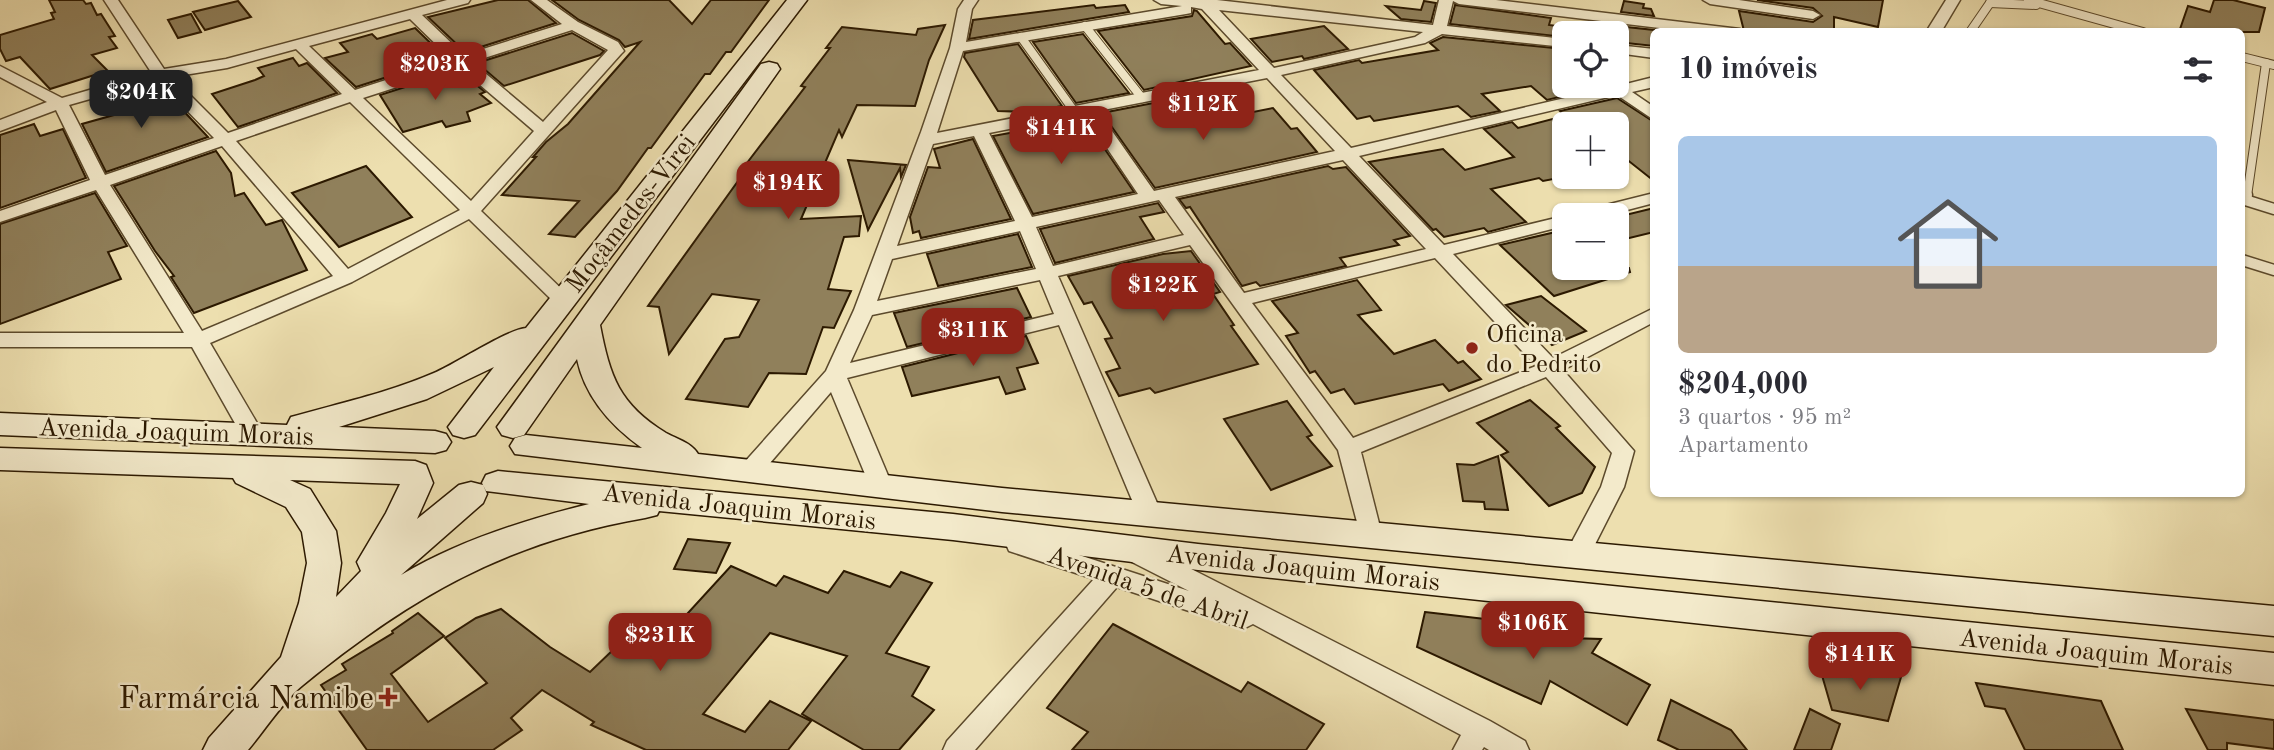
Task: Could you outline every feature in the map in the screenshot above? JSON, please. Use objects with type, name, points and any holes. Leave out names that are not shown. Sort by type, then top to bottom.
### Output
[{"type":"street","points":[[111,0],[160,74],[225,139],[345,278]]},
{"type":"street","points":[[0,126],[60,103],[160,74],[226,63],[413,14],[440,2],[463,0]]},
{"type":"street","points":[[0,340],[198,340],[345,278],[471,211],[616,51],[613,45],[573,25],[538,0]]},
{"type":"street","name":"Moçâmedes-Virei","points":[[464,427],[797,0]]},
{"type":"street","name":"Moçâmedes-Virei","points":[[519,436],[586,324],[713,144],[807,18],[815,0]]},
{"type":"street","points":[[750,471],[835,374],[864,310],[926,140],[957,48],[965,9],[971,0]]},
{"type":"street","points":[[1161,0],[1208,3],[1552,43]]},
{"type":"street","points":[[926,140],[1270,73],[1420,40],[1439,30],[1446,0]]},
{"type":"street","points":[[1459,0],[1597,7],[1713,28]]},
{"type":"street","points":[[1710,0],[1812,8],[1814,28]]},
{"type":"street","points":[[1936,28],[1953,0]]},
{"type":"street","points":[[957,48],[1208,3]]},
{"type":"street","points":[[1208,3],[1270,73],[1550,368],[1623,451],[1616,477],[1577,555]]},
{"type":"street","points":[[413,14],[461,61],[543,130]]},
{"type":"street","points":[[0,217],[352,96],[573,25]]},
{"type":"street","points":[[299,44],[564,300]]},
{"type":"street","points":[[1629,51],[1650,53]]},
{"type":"street","points":[[0,71],[60,103],[100,183],[198,340],[253,435],[344,416],[411,395],[495,356],[542,326]]},
{"type":"street","points":[[1629,86],[1650,83]]},
{"type":"street","points":[[883,254],[1347,154],[1575,98]]},
{"type":"street","points":[[1629,98],[1650,113]]},
{"type":"street","points":[[1081,110],[1195,238],[1349,447],[1370,535]]},
{"type":"street","points":[[979,130],[1026,223],[1149,512]]},
{"type":"street","points":[[1629,204],[1650,199]]},
{"type":"street","points":[[1239,300],[1552,224]]},
{"type":"street","points":[[864,310],[1047,273],[1195,238]]},
{"type":"street","points":[[1349,447],[1550,368],[1650,316]]},
{"type":"street","points":[[835,374],[1066,317]]},
{"type":"street","points":[[586,324],[596,372],[610,400],[627,422],[652,442],[702,466]]},
{"type":"street","points":[[835,374],[880,485]]},
{"type":"street","points":[[223,750],[293,672],[393,559],[430,525],[518,466],[519,436],[499,423],[464,427],[435,442],[425,452],[416,478],[381,553],[293,672]]},
{"type":"street","name":"Avenida Joaquim Morais","points":[[0,424],[435,442]]},
{"type":"street","name":"Avenida Joaquim Morais","points":[[519,436],[702,466],[1002,500],[2274,621]]},
{"type":"street","name":"Avenida Joaquim Morais","points":[[0,459],[416,478]]},
{"type":"street","points":[[234,469],[298,498],[319,531],[324,563],[317,603],[293,672]]},
{"type":"street","points":[[416,478],[425,491],[437,496],[485,489]]},
{"type":"street","name":"Avenida Joaquim Morais","points":[[485,489],[686,500],[958,527],[1119,560],[1198,557],[2274,669]]},
{"type":"street","points":[[293,672],[366,618],[436,573],[521,536],[621,509],[686,500]]},
{"type":"street","points":[[957,750],[1119,560],[1064,519],[1002,500]]},
{"type":"street","name":"Avenida 5 de Abril","points":[[1119,560],[1336,654],[1474,740],[1515,750]]},
{"type":"lane","points":[[2028,0],[2039,5]]},
{"type":"lane","points":[[1973,28],[1991,1],[2039,5],[2128,28]]},
{"type":"lane","points":[[1085,26],[1142,98]]},
{"type":"lane","points":[[1021,37],[1081,110]]},
{"type":"lane","points":[[2245,58],[2270,64],[2245,195]]},
{"type":"lane","points":[[2245,200],[2274,209]]},
{"type":"lane","points":[[2245,261],[2274,270]]},
{"type":"building","points":[[49,0],[83,0],[86,4],[91,3],[97,15],[101,14],[115,36],[109,37],[117,48],[92,55],[116,79],[108,82],[104,72],[50,89],[20,57],[6,61],[0,49],[0,35],[54,19],[51,13],[55,12]]},
{"type":"building","points":[[498,0],[528,0],[556,23],[465,52],[428,17]]},
{"type":"building","points":[[552,0],[669,0],[692,24],[711,0],[769,0],[731,52],[726,52],[710,74],[705,74],[617,191],[575,237],[549,234],[579,201],[502,195],[546,142],[568,124],[640,42],[625,47],[619,40],[579,20]]},
{"type":"building","points":[[1757,0],[1883,0],[1878,27],[1834,17],[1834,28],[1743,28],[1739,11],[1813,22],[1822,16],[1813,8]]},
{"type":"building","points":[[2214,0],[2233,0],[2265,8],[2259,32],[2245,32],[2245,28],[2180,28],[2188,6],[2210,12]]},
{"type":"building","points":[[238,1],[251,17],[205,30],[193,12]]},
{"type":"building","points":[[1424,1],[1436,3],[1431,22],[1401,19],[1386,6],[1421,10]]},
{"type":"building","points":[[1624,1],[1644,4],[1643,8],[1651,9],[1654,16],[1621,12]]},
{"type":"building","points":[[1094,5],[1096,8],[1125,5],[1129,12],[969,39],[973,20]]},
{"type":"building","points":[[1455,5],[1551,18],[1549,25],[1552,25],[1552,36],[1450,24]]},
{"type":"building","points":[[1194,10],[1225,44],[1230,43],[1251,66],[1144,90],[1098,31],[1192,16]]},
{"type":"building","points":[[191,14],[201,32],[178,38],[168,20]]},
{"type":"building","points":[[945,25],[929,60],[915,106],[857,105],[842,137],[839,130],[801,219],[861,216],[859,236],[844,237],[828,289],[851,291],[834,328],[823,327],[806,374],[769,373],[748,407],[686,399],[725,339],[739,337],[759,300],[712,294],[669,354],[659,307],[648,306],[751,163],[747,163],[805,87],[801,86],[830,48],[826,48],[842,27],[916,35],[918,29]]},
{"type":"building","points":[[1324,26],[1348,49],[1304,59],[1302,56],[1272,62],[1251,39]]},
{"type":"building","points":[[1629,27],[1650,30],[1650,46],[1629,43]]},
{"type":"building","points":[[415,28],[446,58],[356,87],[325,58],[348,52],[340,43],[372,34],[377,39]]},
{"type":"building","points":[[572,33],[604,51],[600,55],[504,86],[477,63]]},
{"type":"building","points":[[1083,34],[1129,93],[1076,103],[1033,42]]},
{"type":"building","points":[[1443,37],[1552,48],[1552,98],[1555,98],[1547,100],[1531,86],[1482,94],[1500,111],[1471,117],[1458,106],[1374,121],[1370,116],[1357,119],[1314,70],[1359,60],[1362,63],[1438,50],[1430,43]]},
{"type":"building","points":[[1018,44],[1062,106],[1030,112],[998,111],[964,57],[965,53]]},
{"type":"building","points":[[293,58],[299,66],[307,63],[337,93],[238,127],[212,94],[264,76],[258,68]]},
{"type":"building","points":[[458,70],[485,92],[480,94],[491,103],[467,112],[470,121],[446,127],[442,121],[403,132],[380,95]]},
{"type":"building","points":[[163,90],[174,105],[177,104],[208,137],[106,172],[82,124],[121,113],[114,95],[128,91],[135,98]]},
{"type":"building","points":[[1617,98],[1650,119],[1650,178],[1629,161],[1629,112],[1561,112]]},
{"type":"building","points":[[1174,99],[1193,124],[1273,108],[1291,129],[1297,128],[1317,152],[1155,188],[1102,113]]},
{"type":"building","points":[[1083,117],[1134,192],[1033,214],[993,136]]},
{"type":"building","points":[[1552,119],[1552,179],[1543,181],[1539,178],[1491,189],[1526,222],[1488,232],[1484,228],[1444,237],[1436,229],[1433,230],[1369,162],[1443,149],[1465,170],[1514,157],[1484,129],[1512,122],[1518,128]]},
{"type":"building","points":[[34,124],[40,136],[63,129],[86,178],[0,208],[0,135]]},
{"type":"building","points":[[973,139],[1011,219],[921,238],[919,231],[913,233],[910,217],[928,167],[940,168],[934,149]]},
{"type":"building","points":[[216,151],[231,173],[235,196],[244,193],[266,225],[282,220],[307,270],[194,313],[171,277],[174,276],[114,186]]},
{"type":"building","points":[[848,160],[906,165],[901,177],[900,168],[868,230]]},
{"type":"building","points":[[366,166],[412,217],[339,247],[292,193]]},
{"type":"building","points":[[1328,166],[1333,169],[1346,167],[1410,236],[1394,240],[1399,245],[1340,258],[1346,266],[1260,286],[1256,282],[1242,286],[1190,207],[1186,208],[1179,199]]},
{"type":"building","points":[[95,193],[127,246],[108,252],[121,279],[0,324],[0,224]]},
{"type":"building","points":[[1158,203],[1164,212],[1140,217],[1154,239],[1055,263],[1040,229]]},
{"type":"building","points":[[1650,209],[1650,233],[1629,238],[1629,214]]},
{"type":"building","points":[[1552,233],[1552,280],[1605,280],[1554,296],[1500,245]]},
{"type":"building","points":[[1018,234],[1032,267],[938,286],[927,254]]},
{"type":"building","points":[[1191,251],[1220,292],[1213,294],[1234,325],[1231,326],[1258,364],[1155,393],[1150,388],[1119,396],[1106,372],[1120,368],[1105,339],[1112,338],[1092,302],[1084,304],[1068,276],[1163,254]]},
{"type":"building","points":[[1357,280],[1381,310],[1358,315],[1394,354],[1435,340],[1458,363],[1463,361],[1481,379],[1449,391],[1443,384],[1355,404],[1344,389],[1331,393],[1315,371],[1310,373],[1286,336],[1298,333],[1272,301]]},
{"type":"building","points":[[1017,288],[1031,317],[907,347],[894,313]]},
{"type":"building","points":[[1541,296],[1586,331],[1552,345],[1506,305]]},
{"type":"building","points":[[1026,336],[1038,363],[1017,368],[1025,389],[1006,394],[999,377],[912,396],[902,367]]},
{"type":"building","points":[[1530,400],[1560,426],[1556,428],[1595,467],[1582,493],[1549,506],[1501,455],[1508,452],[1477,423]]},
{"type":"building","points":[[1287,401],[1312,435],[1307,437],[1332,466],[1271,490],[1224,419]]},
{"type":"building","points":[[1498,456],[1508,510],[1485,509],[1484,502],[1463,501],[1457,464],[1474,465]]},
{"type":"building","points":[[688,539],[730,543],[716,573],[674,569]]},
{"type":"building","points":[[731,566],[776,586],[784,576],[828,593],[844,571],[890,587],[901,572],[932,583],[886,653],[929,667],[912,696],[934,710],[899,750],[864,750],[802,714],[847,656],[770,633],[703,714],[745,732],[770,701],[811,721],[788,750],[646,750],[591,725],[594,722],[542,690],[511,718],[522,730],[493,750],[367,750],[321,685],[346,670],[342,664],[393,633],[392,631],[418,613],[444,636],[391,674],[428,722],[487,683],[445,638],[476,618],[501,609],[550,647],[590,672],[642,622],[667,636]]},
{"type":"building","points":[[1425,612],[1572,629],[1568,638],[1601,639],[1592,653],[1650,685],[1627,725],[1550,681],[1541,704],[1417,647]]},
{"type":"building","points":[[1113,624],[1241,692],[1248,682],[1324,724],[1306,750],[1072,750],[1088,732],[1047,708]]},
{"type":"building","points":[[1819,665],[1901,677],[1888,721],[1832,710]]},
{"type":"building","points":[[1976,683],[2101,701],[2123,750],[2025,750],[2005,709],[1985,706]]},
{"type":"building","points":[[1671,700],[1731,730],[1747,750],[1679,750],[1658,740]]},
{"type":"building","points":[[1810,709],[1840,724],[1831,750],[1794,750]]},
{"type":"building","points":[[2186,709],[2274,720],[2274,749],[2227,743],[2227,750],[2208,750]]},
{"type":"place","name":"Oficina do Pedrito","points":[[1472,348]]},
{"type":"place","name":"Farmárcia Namibe","points":[[388,697]]}]
